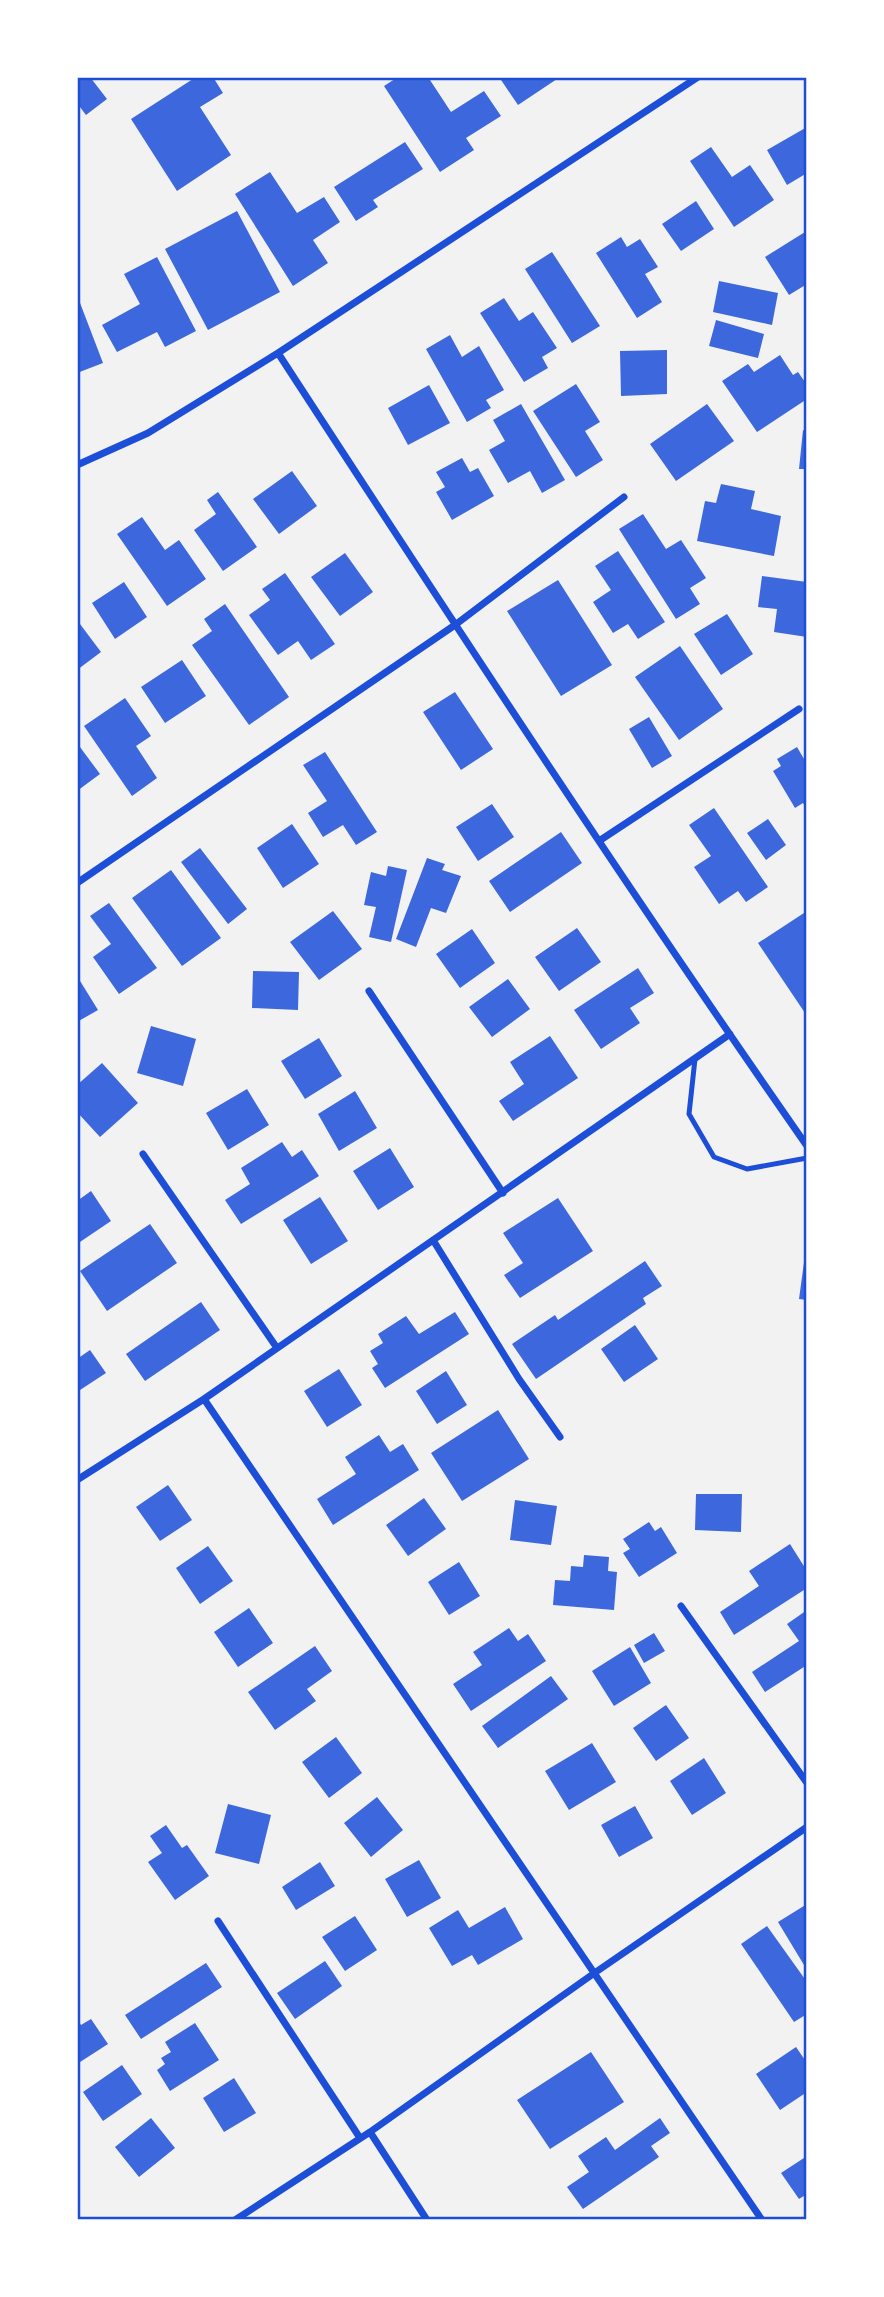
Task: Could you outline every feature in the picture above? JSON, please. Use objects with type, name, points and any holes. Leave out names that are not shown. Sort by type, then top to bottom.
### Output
[{"type":"street","points":[[77,465],[148,433],[278,353],[698,77]]},
{"type":"street","points":[[278,353],[599,841],[807,1146]]},
{"type":"street","points":[[77,883],[455,625],[624,497]]},
{"type":"street","points":[[599,841],[799,709]]},
{"type":"street","points":[[369,991],[503,1193]]},
{"type":"street","points":[[77,1480],[204,1399],[730,1034]]},
{"type":"street","points":[[143,1154],[277,1348]]},
{"type":"street","points":[[433,1240],[519,1380],[560,1437]]},
{"type":"street","points":[[204,1399],[762,2220]]},
{"type":"street","points":[[681,1606],[807,1783]]},
{"type":"street","points":[[235,2220],[370,2132],[807,1827]]},
{"type":"street","points":[[218,1921],[360,2138]]},
{"type":"street","points":[[370,2132],[427,2220]]},
{"type":"lane","points":[[695,1059],[689,1114],[714,1157],[747,1170],[807,1158]]},
{"type":"building","points":[[77,77],[90,77],[107,99],[86,115],[77,103]]},
{"type":"building","points":[[196,77],[213,77],[223,93],[200,107],[231,155],[177,191],[131,119]]},
{"type":"building","points":[[398,77],[428,77],[451,112],[484,91],[501,116],[466,138],[474,150],[440,172],[384,86]]},
{"type":"building","points":[[499,77],[560,77],[518,105]]},
{"type":"building","points":[[807,127],[807,173],[787,185],[767,150]]},
{"type":"building","points":[[405,142],[423,169],[373,200],[378,207],[356,221],[334,187]]},
{"type":"building","points":[[711,147],[732,177],[750,165],[774,200],[734,227],[690,161]]},
{"type":"building","points":[[270,172],[297,213],[324,197],[340,222],[313,240],[328,263],[293,286],[235,194]]},
{"type":"building","points":[[696,201],[714,229],[681,251],[662,224]]},
{"type":"building","points":[[237,211],[280,292],[208,330],[165,249]]},
{"type":"building","points":[[805,232],[807,284],[789,295],[765,257]]},
{"type":"building","points":[[621,237],[627,247],[640,239],[658,267],[645,274],[662,302],[637,318],[596,253]]},
{"type":"building","points":[[552,252],[600,326],[572,343],[525,269]]},
{"type":"building","points":[[157,257],[196,331],[165,347],[157,332],[117,352],[102,325],[140,304],[124,274]]},
{"type":"building","points":[[719,281],[778,293],[772,325],[713,312]]},
{"type":"building","points":[[77,295],[103,363],[77,373]]},
{"type":"building","points":[[504,298],[519,321],[533,312],[557,348],[542,357],[548,368],[524,382],[480,313]]},
{"type":"building","points":[[716,320],[764,334],[758,358],[709,346]]},
{"type":"building","points":[[450,335],[462,357],[479,346],[504,390],[486,400],[491,408],[467,422],[426,349]]},
{"type":"building","points":[[667,350],[667,394],[621,396],[620,351]]},
{"type":"building","points":[[780,355],[793,375],[798,372],[807,385],[807,399],[757,432],[722,381],[748,364],[754,372]]},
{"type":"building","points":[[576,384],[600,422],[585,431],[603,460],[576,477],[533,411]]},
{"type":"building","points":[[429,385],[450,423],[408,445],[388,408]]},
{"type":"building","points":[[521,404],[565,480],[542,493],[530,471],[508,483],[489,450],[505,441],[493,420]]},
{"type":"building","points":[[707,404],[734,441],[676,481],[650,444]]},
{"type":"building","points":[[803,430],[807,431],[807,469],[799,469]]},
{"type":"building","points":[[462,458],[470,472],[478,468],[494,496],[452,520],[436,492],[445,487],[436,472]]},
{"type":"building","points":[[292,471],[317,506],[279,534],[253,499]]},
{"type":"building","points":[[721,484],[755,491],[751,509],[781,516],[774,556],[697,541],[705,501],[716,503]]},
{"type":"building","points":[[218,492],[257,547],[223,571],[194,530],[216,514],[207,500]]},
{"type":"building","points":[[643,514],[666,549],[681,540],[706,578],[690,588],[700,604],[676,619],[619,529]]},
{"type":"building","points":[[142,517],[165,550],[179,540],[206,579],[167,606],[117,534]]},
{"type":"building","points":[[618,551],[665,622],[638,639],[628,624],[613,633],[593,602],[611,590],[595,566]]},
{"type":"building","points":[[345,553],[373,592],[340,616],[311,577]]},
{"type":"building","points":[[285,573],[335,644],[311,660],[298,641],[278,655],[249,615],[270,600],[262,589]]},
{"type":"building","points":[[762,576],[807,582],[807,637],[774,632],[777,609],[758,607]]},
{"type":"building","points":[[558,580],[612,665],[561,696],[507,611]]},
{"type":"building","points":[[124,582],[147,617],[115,639],[92,603]]},
{"type":"building","points":[[225,604],[289,697],[249,725],[192,645],[212,631],[204,619]]},
{"type":"building","points":[[727,614],[753,654],[721,675],[694,634]]},
{"type":"building","points":[[77,620],[101,652],[77,670]]},
{"type":"building","points":[[680,646],[723,709],[679,740],[635,677]]},
{"type":"building","points":[[182,660],[206,696],[165,723],[141,687]]},
{"type":"building","points":[[455,692],[493,749],[461,770],[423,712]]},
{"type":"building","points":[[125,698],[151,736],[136,746],[157,778],[132,796],[84,726]]},
{"type":"building","points":[[649,717],[672,756],[652,768],[629,729]]},
{"type":"building","points":[[77,743],[100,774],[77,791]]},
{"type":"building","points":[[797,747],[807,764],[807,810],[803,803],[795,808],[773,771],[781,766],[777,759]]},
{"type":"building","points":[[325,752],[377,832],[356,845],[343,825],[323,837],[308,813],[327,801],[303,765]]},
{"type":"building","points":[[492,804],[514,837],[478,861],[456,827]]},
{"type":"building","points":[[714,808],[768,887],[746,902],[738,891],[719,904],[694,867],[711,856],[689,825]]},
{"type":"building","points":[[768,819],[786,845],[766,860],[747,833]]},
{"type":"building","points":[[292,824],[319,864],[283,888],[257,848]]},
{"type":"building","points":[[561,832],[582,863],[510,912],[489,881]]},
{"type":"building","points":[[200,848],[247,909],[228,924],[181,862]]},
{"type":"building","points":[[427,858],[445,864],[442,870],[461,876],[446,913],[431,908],[416,947],[396,939]]},
{"type":"building","points":[[388,866],[407,870],[391,942],[369,937],[376,907],[364,905],[371,872],[386,876]]},
{"type":"building","points":[[171,870],[221,938],[182,966],[132,898]]},
{"type":"building","points":[[109,903],[157,968],[119,994],[93,957],[111,944],[90,916]]},
{"type":"building","points":[[333,911],[362,949],[319,980],[290,942]]},
{"type":"building","points":[[807,911],[807,1016],[758,943]]},
{"type":"building","points":[[577,928],[601,962],[559,991],[535,957]]},
{"type":"building","points":[[472,929],[495,963],[460,988],[436,954]]},
{"type":"building","points":[[638,968],[654,993],[630,1008],[640,1023],[601,1049],[574,1010]]},
{"type":"building","points":[[253,971],[299,972],[298,1010],[252,1008]]},
{"type":"building","points":[[77,976],[98,1010],[77,1022]]},
{"type":"building","points":[[508,979],[530,1009],[492,1037],[469,1007]]},
{"type":"building","points":[[151,1026],[196,1039],[183,1086],[137,1073]]},
{"type":"building","points":[[550,1036],[578,1078],[513,1121],[499,1101],[524,1084],[510,1062]]},
{"type":"building","points":[[319,1038],[342,1076],[305,1099],[281,1061]]},
{"type":"building","points":[[102,1063],[138,1103],[100,1137],[77,1112],[77,1085]]},
{"type":"building","points":[[247,1089],[269,1125],[228,1150],[206,1113]]},
{"type":"building","points":[[355,1091],[377,1128],[339,1151],[318,1114]]},
{"type":"building","points":[[282,1142],[292,1157],[302,1150],[319,1176],[241,1224],[225,1200],[250,1184],[241,1168]]},
{"type":"building","points":[[390,1148],[414,1187],[378,1210],[353,1171]]},
{"type":"building","points":[[91,1191],[111,1221],[77,1244],[77,1201]]},
{"type":"building","points":[[320,1197],[348,1241],[311,1264],[283,1220]]},
{"type":"building","points":[[558,1198],[593,1251],[520,1298],[504,1275],[523,1263],[503,1233]]},
{"type":"building","points":[[150,1224],[177,1263],[107,1311],[80,1271]]},
{"type":"building","points":[[807,1255],[807,1300],[799,1299]]},
{"type":"building","points":[[645,1261],[662,1286],[643,1298],[646,1304],[536,1379],[512,1344],[555,1315],[558,1320]]},
{"type":"building","points":[[201,1302],[220,1330],[145,1381],[126,1354]]},
{"type":"building","points":[[455,1312],[469,1334],[385,1388],[372,1368],[378,1364],[370,1351],[383,1343],[378,1334],[406,1316],[419,1334]]},
{"type":"building","points":[[635,1325],[658,1359],[624,1382],[601,1349]]},
{"type":"building","points":[[90,1350],[106,1373],[77,1392],[77,1359]]},
{"type":"building","points":[[339,1369],[362,1405],[327,1427],[304,1391]]},
{"type":"building","points":[[446,1371],[467,1405],[437,1424],[416,1391]]},
{"type":"building","points":[[498,1410],[529,1459],[462,1501],[431,1453]]},
{"type":"building","points":[[379,1435],[390,1452],[403,1444],[419,1470],[333,1525],[317,1499],[356,1474],[345,1457]]},
{"type":"building","points":[[168,1485],[192,1520],[160,1541],[136,1507]]},
{"type":"building","points":[[696,1494],[742,1494],[741,1532],[695,1530]]},
{"type":"building","points":[[424,1498],[446,1529],[408,1556],[386,1525]]},
{"type":"building","points":[[515,1500],[557,1506],[551,1545],[510,1540]]},
{"type":"building","points":[[649,1522],[655,1531],[661,1527],[677,1553],[639,1577],[623,1553],[630,1549],[623,1539]]},
{"type":"building","points":[[790,1544],[807,1571],[807,1588],[734,1635],[720,1612],[759,1586],[749,1571]]},
{"type":"building","points":[[208,1546],[233,1581],[200,1604],[176,1568]]},
{"type":"building","points":[[584,1555],[609,1557],[608,1571],[617,1572],[614,1610],[553,1605],[555,1580],[570,1581],[571,1566],[583,1567]]},
{"type":"building","points":[[459,1562],[480,1596],[449,1615],[428,1582]]},
{"type":"building","points":[[249,1608],[273,1643],[238,1667],[214,1632]]},
{"type":"building","points":[[807,1610],[807,1665],[765,1692],[752,1672],[799,1641],[787,1624]]},
{"type":"building","points":[[509,1628],[518,1641],[528,1634],[546,1661],[471,1711],[453,1684],[482,1665],[473,1652]]},
{"type":"building","points":[[654,1633],[665,1651],[644,1663],[634,1645]]},
{"type":"building","points":[[315,1646],[332,1671],[307,1689],[316,1701],[275,1730],[248,1692]]},
{"type":"building","points":[[630,1647],[651,1683],[614,1706],[592,1671]]},
{"type":"building","points":[[551,1676],[568,1699],[498,1748],[482,1726]]},
{"type":"building","points":[[666,1705],[689,1738],[656,1761],[633,1728]]},
{"type":"building","points":[[336,1737],[362,1773],[329,1798],[302,1762]]},
{"type":"building","points":[[592,1743],[616,1782],[569,1810],[545,1771]]},
{"type":"building","points":[[704,1758],[726,1793],[692,1815],[670,1781]]},
{"type":"building","points":[[377,1797],[403,1830],[371,1857],[344,1823]]},
{"type":"building","points":[[228,1804],[271,1815],[259,1864],[215,1853]]},
{"type":"building","points":[[635,1806],[653,1838],[619,1857],[601,1825]]},
{"type":"building","points":[[166,1825],[182,1848],[187,1845],[209,1876],[175,1900],[148,1862],[162,1853],[150,1836]]},
{"type":"building","points":[[419,1860],[441,1898],[407,1917],[385,1879]]},
{"type":"building","points":[[320,1862],[335,1886],[296,1910],[282,1887]]},
{"type":"building","points":[[807,1904],[807,1970],[778,1922]]},
{"type":"building","points":[[505,1907],[523,1939],[478,1965],[472,1955],[452,1966],[429,1928],[458,1910],[469,1928]]},
{"type":"building","points":[[355,1916],[377,1950],[345,1971],[322,1937]]},
{"type":"building","points":[[767,1926],[807,1982],[807,2014],[794,2022],[741,1944]]},
{"type":"building","points":[[325,1961],[342,1986],[295,2019],[277,1993]]},
{"type":"building","points":[[206,1963],[222,1987],[141,2039],[125,2015]]},
{"type":"building","points":[[77,2019],[81,2025],[91,2019],[108,2044],[77,2064]]},
{"type":"building","points":[[195,2023],[219,2060],[170,2091],[157,2070],[165,2064],[161,2058],[171,2052],[165,2042]]},
{"type":"building","points":[[796,2047],[807,2063],[807,2092],[780,2110],[756,2074]]},
{"type":"building","points":[[591,2052],[624,2102],[550,2149],[517,2100]]},
{"type":"building","points":[[122,2065],[142,2094],[103,2121],[83,2092]]},
{"type":"building","points":[[234,2078],[256,2113],[224,2132],[203,2098]]},
{"type":"building","points":[[151,2118],[175,2148],[139,2177],[115,2147]]},
{"type":"building","points":[[660,2118],[670,2133],[651,2146],[659,2157],[583,2209],[567,2187],[589,2172],[578,2156],[606,2137],[615,2150]]},
{"type":"building","points":[[807,2156],[807,2194],[799,2199],[781,2173]]}]
